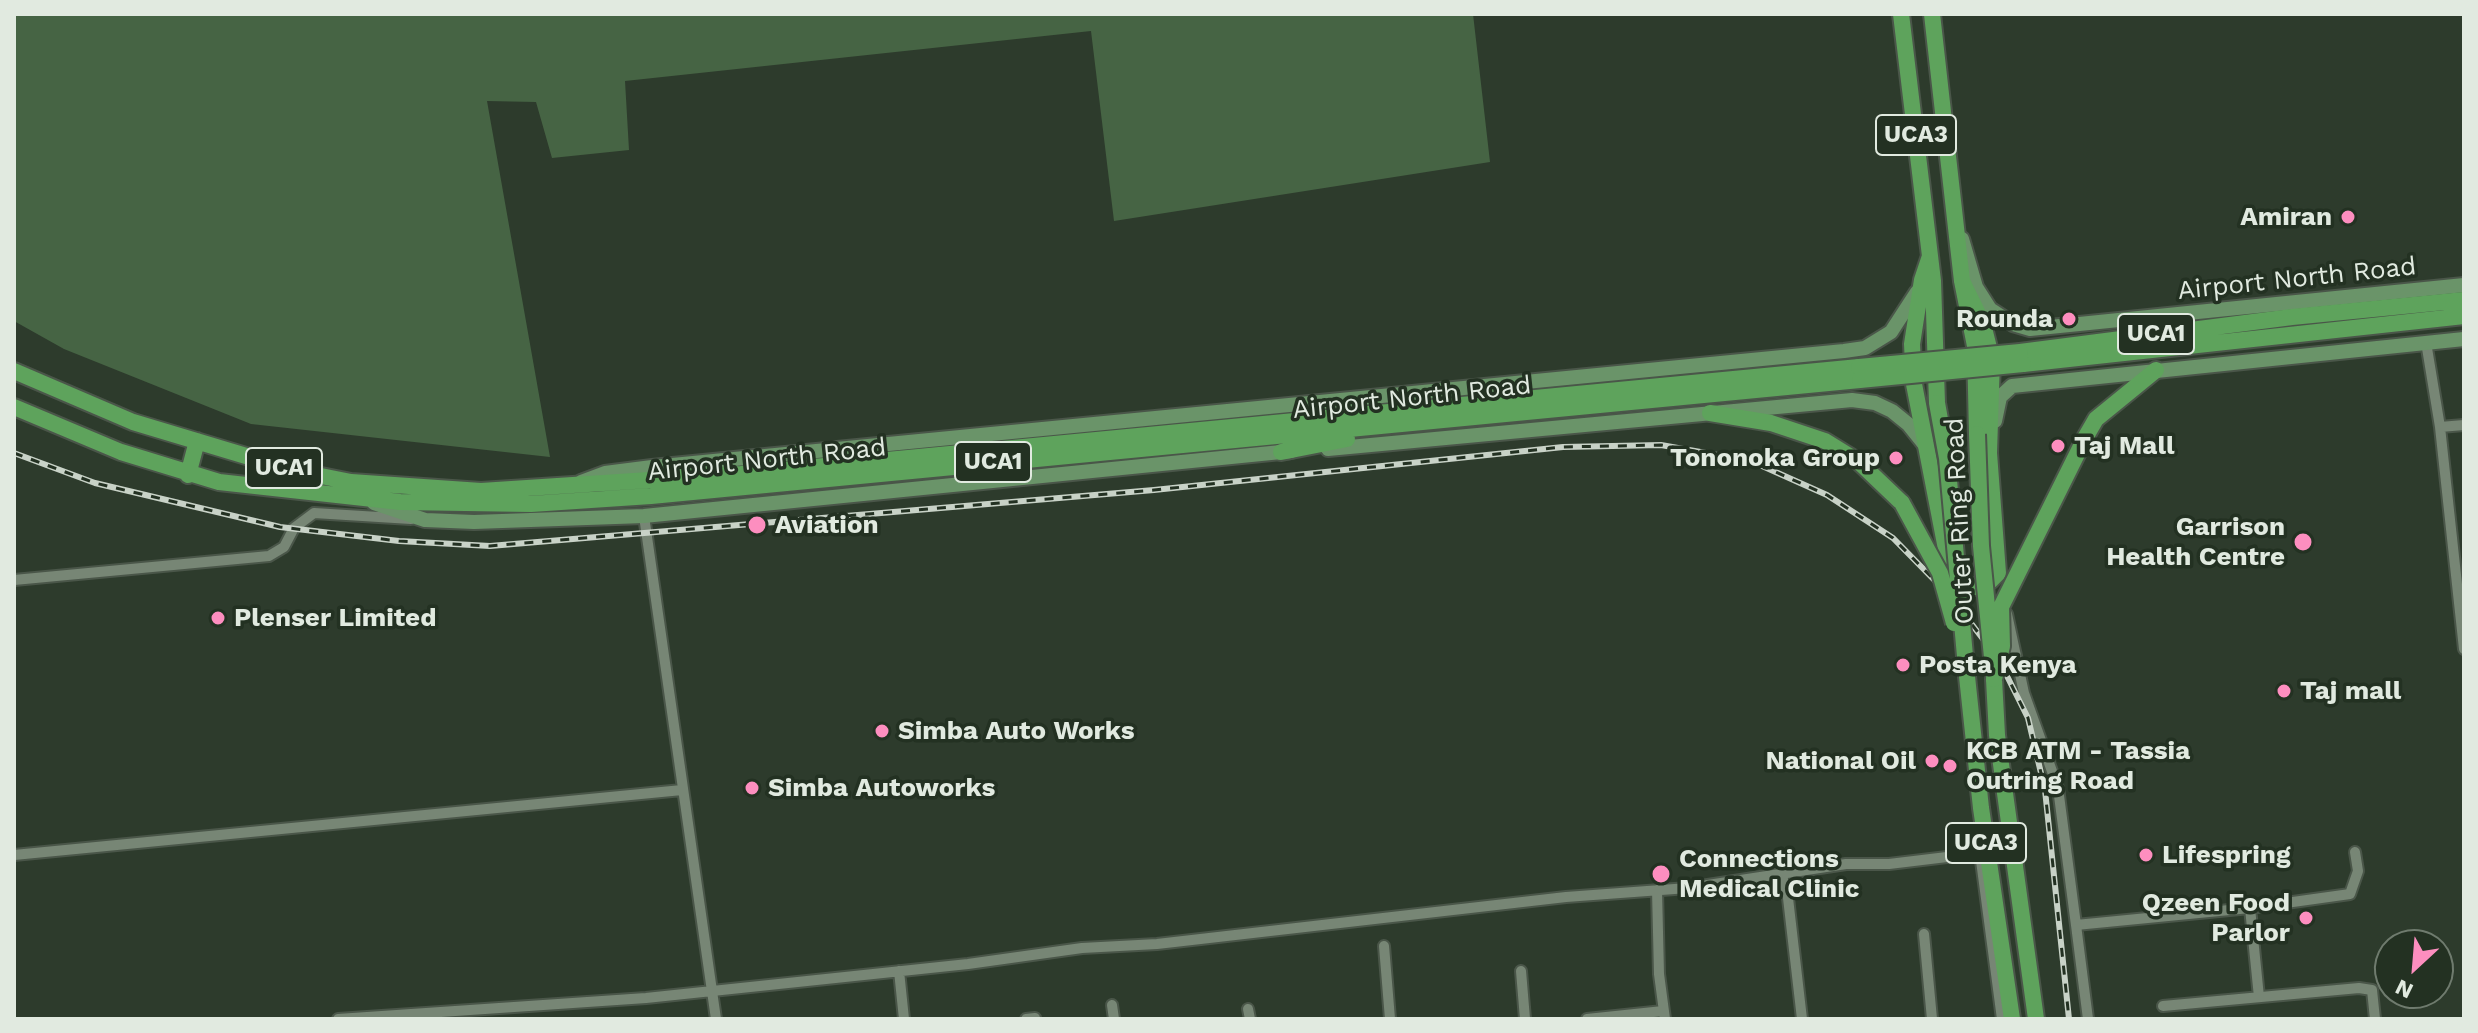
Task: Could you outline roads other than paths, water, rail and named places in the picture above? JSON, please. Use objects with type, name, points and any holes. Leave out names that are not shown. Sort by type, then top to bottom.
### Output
[{"type":"main road","name":"UCA3","points":[[1901,14],[1930,256]]},
{"type":"main road","points":[[1932,14],[1958,227]]},
{"type":"main road","name":"UCA3","points":[[1958,227],[1962,281]]},
{"type":"main road","name":"Airport North Road","points":[[1958,227],[1976,287],[1986,303],[2003,319],[2030,329],[2464,285]]},
{"type":"main road","points":[[1930,256],[1922,280],[1911,353],[1924,444],[1951,575],[1962,584],[1974,587],[1990,581],[1998,573]]},
{"type":"main road","name":"Outer Ring Road","points":[[1930,256],[1937,403],[1947,458],[1981,808],[2012,1019]]},
{"type":"main road","name":"Airport North Road","points":[[572,486],[595,476],[652,467],[1865,348],[1891,332],[1906,314],[1922,280]]},
{"type":"main road","points":[[1962,281],[1990,344],[1989,453]]},
{"type":"main road","name":"Outer Ring Road","points":[[1962,281],[1975,346],[1981,546],[1997,735],[2036,1019]]},
{"type":"main road","name":"Airport North Road","points":[[14,371],[81,402],[296,471],[351,482],[481,491],[787,469],[1622,394],[2008,366],[2464,300]]},
{"type":"main road","name":"Airport North Road","points":[[2293,325],[2464,316]]},
{"type":"main road","name":"UCA1","points":[[1998,573],[1989,453],[2000,397],[2012,386],[2464,339]]},
{"type":"main road","points":[[1994,679],[2002,646],[2001,607],[2085,438],[2096,419],[2156,370]]},
{"type":"main road","name":"Airport North Road","points":[[14,407],[57,427],[188,475],[269,490],[363,498],[531,504],[651,496],[1422,422],[1622,394]]},
{"type":"main road","name":"Airport North Road","points":[[363,498],[425,520],[474,522],[644,516],[1281,452],[1865,401],[1900,417],[1924,444]]},
{"type":"main road","points":[[1710,413],[1771,423],[1825,441],[1859,462],[1902,503],[1940,573],[1966,667]]},
{"type":"main road","points":[[1281,452],[1373,436],[1422,422]]},
{"type":"main road","points":[[188,475],[197,441]]},
{"type":"street","points":[[2426,342],[2440,427],[2464,649]]},
{"type":"street","points":[[2440,427],[2464,425]]},
{"type":"street","points":[[14,580],[269,556],[284,547],[294,528],[314,513],[425,520]]},
{"type":"street","points":[[644,516],[716,1019]]},
{"type":"street","points":[[1998,573],[2024,693],[2058,788],[2088,1019]]},
{"type":"street","points":[[14,855],[682,790]]},
{"type":"street","points":[[2076,925],[2250,908],[2350,894],[2358,871],[2355,852]]},
{"type":"street","points":[[338,1019],[712,990],[1082,948],[1157,944],[1730,883],[1781,872],[1980,853],[2002,1019]]},
{"type":"street","points":[[1781,872],[1788,898],[1802,1019]]},
{"type":"street","points":[[1587,1019],[1664,1015],[1657,890]]},
{"type":"street","points":[[2250,908],[2259,997]]},
{"type":"street","points":[[1924,934],[1932,1019]]},
{"type":"street","points":[[1384,946],[1390,1019]]},
{"type":"street","points":[[899,971],[904,1019]]},
{"type":"street","points":[[1521,971],[1525,1019]]},
{"type":"street","points":[[2163,1006],[2369,989],[2372,990],[2375,1019]]},
{"type":"street","points":[[1112,1005],[1114,1019]]},
{"type":"street","points":[[1026,1019],[1035,1018]]},
{"type":"railway","points":[[14,453],[95,483],[280,527],[399,541],[490,546],[1154,490],[1563,447],[1661,445],[1751,461],[1827,495],[1893,538],[1951,597],[1999,660],[2028,718],[2045,790],[2069,1019]]},
{"type":"place","name":"Amiran","points":[[2348,217]]},
{"type":"place","name":"Rounda","points":[[2069,319]]},
{"type":"place","name":"Taj Mall","points":[[2058,446]]},
{"type":"place","name":"Tononoka Group","points":[[1896,458]]},
{"type":"place","name":"Aviation","points":[[757,525]]},
{"type":"place","name":"Garrison Health Centre","points":[[2303,542]]},
{"type":"place","name":"Plenser Limited","points":[[218,618]]},
{"type":"place","name":"Posta Kenya","points":[[1903,665]]},
{"type":"place","name":"Taj mall","points":[[2284,691]]},
{"type":"place","name":"Simba Auto Works","points":[[882,731]]},
{"type":"place","name":"National Oil","points":[[1932,761]]},
{"type":"place","name":"KCB ATM - Tassia Outring Road","points":[[1950,766]]},
{"type":"place","name":"Simba Autoworks","points":[[752,788]]},
{"type":"place","name":"Lifespring","points":[[2146,855]]},
{"type":"place","name":"Connections Medical Clinic","points":[[1661,874]]},
{"type":"place","name":"Qzeen Food Parlor","points":[[2306,918]]}]
